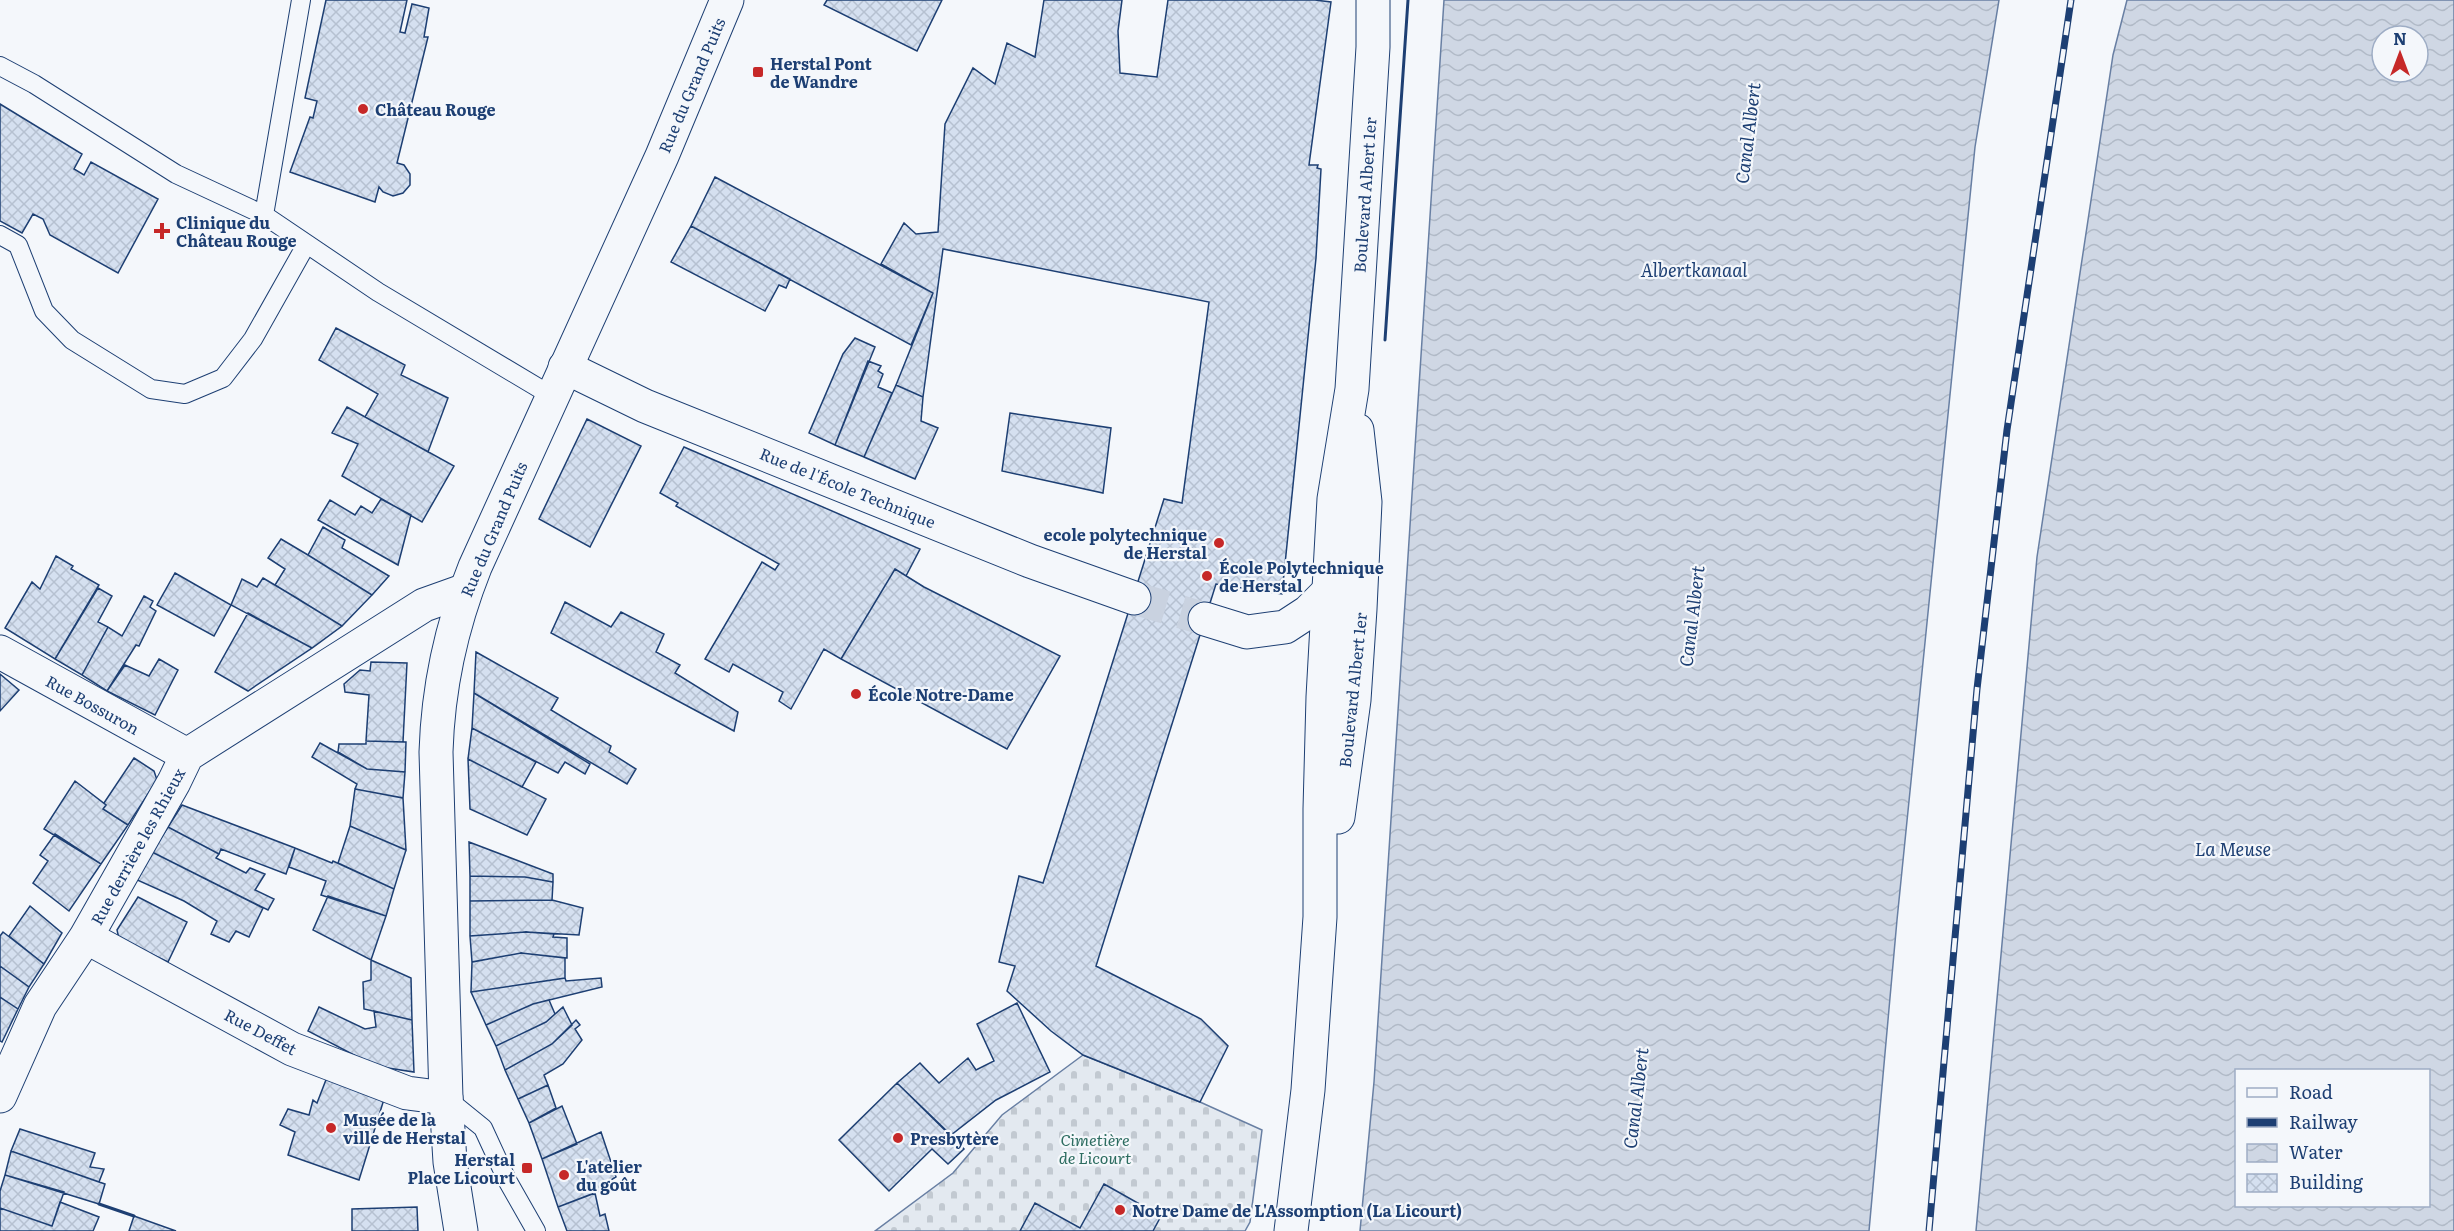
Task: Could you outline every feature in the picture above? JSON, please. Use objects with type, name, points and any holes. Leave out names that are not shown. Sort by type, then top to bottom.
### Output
[{"type":"street","name":"Rue du Grand Puits","points":[[461,1231],[450,1162],[439,915],[437,726],[446,654],[466,590],[657,167],[727,0]]},
{"type":"street","name":"Boulevard Albert 1er","points":[[1291,1231],[1308,1090],[1320,917],[1320,809],[1328,592],[1334,500],[1352,389],[1373,47],[1373,0]]},
{"type":"street","name":"Rue de l'École Technique","points":[[558,382],[645,406],[1030,561],[1134,598]]},
{"type":"street","name":"Boulevard Albert 1er","points":[[1320,917],[1339,810],[1354,700],[1360,609],[1365,501],[1352,389]]},
{"type":"street","name":"Rue derrière les Rhieux","points":[[0,1096],[40,1006],[86,937],[187,755],[424,605],[466,590]]},
{"type":"street","points":[[1205,619],[1247,632],[1285,627],[1308,612],[1328,592]]},
{"type":"street","name":"Rue Bossuron","points":[[0,652],[187,755]]},
{"type":"street","name":"Rue Deffet","points":[[86,937],[291,1049],[407,1093],[446,1098]]},
{"type":"lane","points":[[264,215],[301,0]]},
{"type":"lane","points":[[0,66],[34,84],[176,174],[264,215],[378,292],[558,382]]},
{"type":"lane","points":[[0,235],[18,245],[44,311],[72,340],[151,389],[185,394],[223,378],[253,339],[306,245]]},
{"type":"lane","points":[[446,1098],[483,1128],[507,1180],[536,1231]]},
{"type":"green space","name":"Cimetière de Licourt","points":[[1083,1055],[1200,1102],[1262,1130],[1250,1222],[1245,1231],[875,1231],[953,1173],[1002,1115]]},
{"type":"water","name":"Albertkanaal","points":[[1444,0],[1999,0],[1975,147],[1897,920],[1869,1231],[1360,1231],[1374,1082]]},
{"type":"water","name":"La Meuse","points":[[2127,0],[2454,0],[2454,1231],[1976,1231],[2037,557],[2113,55]]},
{"type":"building","name":"Château Rouge","points":[[326,0],[407,0],[400,32],[405,33],[412,4],[429,8],[424,37],[428,37],[397,163],[404,165],[410,174],[410,185],[403,193],[393,196],[383,192],[379,187],[375,202],[290,172],[310,117],[313,118],[317,101],[305,98]]},
{"type":"building","points":[[827,0],[942,0],[917,51],[824,5]]},
{"type":"building","name":"ecole polytechnique de Herstal","points":[[1044,0],[1122,0],[1118,31],[1120,73],[1157,77],[1168,0],[1315,0],[1331,2],[1309,165],[1318,165],[1317,168],[1321,169],[1316,258],[1282,594],[1216,584],[1096,966],[1201,1019],[1228,1046],[1200,1102],[1083,1055],[1051,1031],[1007,991],[1015,966],[999,962],[1019,876],[1043,883],[1164,499],[1182,503],[1209,302],[943,249],[923,397],[896,385],[933,293],[881,264],[904,223],[916,234],[938,232],[945,124],[973,68],[995,84],[1007,43],[1035,57]]},
{"type":"building","points":[[0,104],[82,154],[74,169],[84,175],[91,162],[158,199],[118,273],[50,235],[43,219],[33,214],[22,233],[0,221]]},
{"type":"building","points":[[715,177],[933,293],[911,345],[691,226]]},
{"type":"building","points":[[691,226],[790,279],[786,288],[779,285],[765,311],[671,262]]},
{"type":"building","points":[[336,328],[405,365],[401,375],[448,398],[428,452],[365,417],[378,394],[319,360]]},
{"type":"building","points":[[855,338],[875,347],[835,445],[809,433],[843,354]]},
{"type":"building","points":[[868,361],[881,366],[878,371],[883,374],[878,387],[892,393],[864,457],[835,445]]},
{"type":"building","points":[[896,385],[923,397],[921,421],[938,428],[915,479],[864,457]]},
{"type":"building","points":[[347,407],[454,466],[422,522],[342,476],[358,444],[332,433]]},
{"type":"building","points":[[1010,413],[1111,428],[1103,493],[1002,471]]},
{"type":"building","points":[[587,419],[641,446],[590,547],[539,519]]},
{"type":"building","points":[[684,447],[920,549],[906,576],[895,569],[841,659],[824,649],[791,709],[779,701],[783,692],[733,664],[729,672],[705,659],[762,562],[775,570],[779,564],[676,506],[678,503],[660,493]]},
{"type":"building","points":[[381,499],[411,515],[398,565],[318,520],[330,500],[355,515],[361,506],[372,513]]},
{"type":"building","points":[[323,527],[345,540],[342,548],[389,576],[372,595],[308,555]]},
{"type":"building","points":[[281,539],[372,595],[342,626],[275,585],[285,569],[268,558]]},
{"type":"building","points":[[56,556],[73,566],[71,569],[99,585],[55,659],[5,628],[32,582],[40,589]]},
{"type":"building","points":[[895,569],[924,587],[1060,656],[1007,749],[841,659]]},
{"type":"building","points":[[175,573],[231,605],[214,636],[157,605]]},
{"type":"building","points":[[263,578],[342,626],[312,648],[231,605],[242,579],[257,587]]},
{"type":"building","points":[[98,588],[112,596],[98,622],[108,627],[82,675],[55,659]]},
{"type":"building","points":[[144,596],[153,601],[150,607],[156,611],[139,646],[136,645],[107,691],[82,675],[108,627],[122,636]]},
{"type":"building","points":[[565,602],[611,627],[621,612],[664,634],[656,652],[680,665],[675,673],[738,712],[734,731],[551,633]]},
{"type":"building","points":[[248,613],[312,648],[248,691],[215,672]]},
{"type":"building","points":[[476,652],[558,698],[551,710],[611,746],[609,752],[636,769],[627,784],[474,693]]},
{"type":"building","points":[[159,659],[178,670],[155,715],[107,691],[125,665],[149,676]]},
{"type":"building","points":[[371,662],[407,663],[403,742],[366,741],[369,695],[345,692],[344,684],[360,670],[370,671]]},
{"type":"building","points":[[0,674],[19,690],[0,711]]},
{"type":"building","points":[[474,693],[590,764],[585,774],[565,762],[558,773],[472,728]]},
{"type":"building","points":[[472,728],[536,762],[522,787],[468,759]]},
{"type":"building","points":[[366,741],[406,742],[405,772],[367,769],[338,752],[339,744],[366,744]]},
{"type":"building","points":[[320,743],[367,769],[405,772],[403,798],[355,789],[357,784],[312,757]]},
{"type":"building","points":[[134,758],[154,771],[157,780],[128,825],[103,809],[106,805],[104,803]]},
{"type":"building","points":[[468,759],[546,799],[527,835],[470,809]]},
{"type":"building","points":[[75,781],[106,805],[103,809],[128,825],[101,864],[44,829]]},
{"type":"building","points":[[355,789],[403,798],[406,850],[350,826]]},
{"type":"building","points":[[182,805],[295,848],[286,874],[221,849],[219,854],[168,827]]},
{"type":"building","points":[[350,826],[406,850],[394,889],[338,863]]},
{"type":"building","points":[[168,827],[219,854],[216,858],[246,873],[250,868],[265,874],[255,890],[274,899],[268,910],[152,852]]},
{"type":"building","points":[[55,834],[101,864],[69,911],[33,883],[48,861],[40,855]]},
{"type":"building","points":[[469,842],[553,874],[553,882],[525,877],[470,876]]},
{"type":"building","points":[[295,848],[332,863],[333,861],[394,889],[386,916],[321,895],[326,881],[289,867]]},
{"type":"building","points":[[152,852],[263,908],[249,937],[236,931],[229,942],[211,934],[217,921],[184,901],[135,879]]},
{"type":"building","points":[[470,876],[525,877],[553,882],[552,900],[470,901]]},
{"type":"building","points":[[328,896],[386,916],[371,960],[313,930]]},
{"type":"building","points":[[138,897],[187,922],[168,962],[119,939],[117,930]]},
{"type":"building","points":[[552,900],[583,908],[579,935],[526,932],[470,936],[470,901]]},
{"type":"building","points":[[30,906],[62,933],[44,964],[9,936]]},
{"type":"building","points":[[3,932],[44,964],[29,987],[0,966],[0,936]]},
{"type":"building","points":[[526,932],[554,934],[553,937],[567,938],[567,958],[521,953],[472,962],[470,936]]},
{"type":"building","points":[[521,953],[565,958],[565,978],[471,992],[472,962]]},
{"type":"building","points":[[371,960],[411,978],[412,1020],[364,1009],[363,982],[371,980]]},
{"type":"building","points":[[0,966],[29,987],[18,1009],[0,997]]},
{"type":"building","points":[[565,978],[566,981],[601,978],[602,987],[533,1004],[486,1025],[471,992]]},
{"type":"building","points":[[0,997],[18,1009],[2,1042],[0,1041]]},
{"type":"building","points":[[549,1000],[555,1014],[546,1022],[496,1046],[486,1025],[533,1004]]},
{"type":"building","points":[[1017,1003],[1050,1072],[996,1100],[951,1135],[897,1083],[920,1063],[939,1083],[968,1058],[976,1070],[994,1061],[977,1024]]},
{"type":"building","points":[[319,1007],[365,1029],[376,1027],[374,1011],[412,1020],[414,1072],[375,1066],[308,1031]]},
{"type":"building","points":[[563,1007],[572,1025],[552,1044],[505,1070],[496,1046],[546,1022]]},
{"type":"building","points":[[576,1020],[580,1025],[575,1029],[582,1040],[563,1064],[544,1075],[548,1085],[518,1099],[505,1070],[552,1044]]},
{"type":"building","name":"Musée de la ville de Herstal","points":[[329,1072],[385,1096],[359,1180],[288,1155],[295,1132],[280,1125],[288,1109],[309,1115],[313,1100],[317,1103]]},
{"type":"building","name":"Presbytère","points":[[897,1083],[964,1149],[948,1164],[932,1149],[889,1191],[839,1140]]},
{"type":"building","points":[[548,1085],[556,1108],[529,1123],[518,1099]]},
{"type":"building","points":[[562,1106],[577,1144],[542,1159],[529,1123]]},
{"type":"building","points":[[20,1129],[95,1153],[90,1167],[104,1169],[99,1182],[11,1151]]},
{"type":"building","points":[[601,1132],[616,1177],[601,1186],[602,1190],[558,1207],[542,1159]]},
{"type":"building","points":[[11,1151],[105,1184],[99,1204],[5,1175]]},
{"type":"building","points":[[5,1175],[64,1192],[52,1226],[0,1208],[0,1191]]},
{"type":"building","name":"Notre Dame de L'Assomption (La Licourt)","points":[[1104,1184],[1161,1216],[1153,1231],[1020,1231],[1035,1203],[1080,1228]]},
{"type":"building","points":[[595,1193],[600,1216],[605,1214],[609,1231],[567,1231],[558,1207]]},
{"type":"building","points":[[60,1202],[99,1217],[93,1231],[0,1231],[0,1208],[52,1226]]},
{"type":"building","points":[[417,1207],[418,1231],[352,1231],[352,1209]]},
{"type":"building","points":[[134,1216],[176,1231],[129,1231]]},
{"type":"tunnel","points":[[1134,598],[1205,619]]},
{"type":"railway","points":[[1929,1231],[1977,689],[2007,430],[2071,0]]},
{"type":"wall","points":[[1385,340],[1408,0]]},
{"type":"wall","points":[[99,1204],[134,1216]]},
{"type":"place","name":"Herstal Pont de Wandre","points":[[758,72]]},
{"type":"place","name":"Château Rouge","points":[[363,109]]},
{"type":"place","name":"Clinique du Château Rouge","points":[[162,231]]},
{"type":"place","name":"ecole polytechnique de Herstal","points":[[1219,543]]},
{"type":"place","name":"École Polytechnique de Herstal","points":[[1207,576]]},
{"type":"place","name":"École Notre-Dame","points":[[856,694]]},
{"type":"place","name":"Musée de la ville de Herstal","points":[[331,1128]]},
{"type":"place","name":"Presbytère","points":[[898,1138]]},
{"type":"place","name":"Herstal Place Licourt","points":[[527,1168]]},
{"type":"place","name":"L'atelier du goût","points":[[564,1175]]},
{"type":"place","name":"Notre Dame de L'Assomption (La Licourt)","points":[[1120,1210]]},
{"type":"water label","name":"Canal Albert","points":[[1747,133]]},
{"type":"water label","name":"Canal Albert","points":[[1691,616]]},
{"type":"water label","name":"Canal Albert","points":[[1635,1098]]}]
